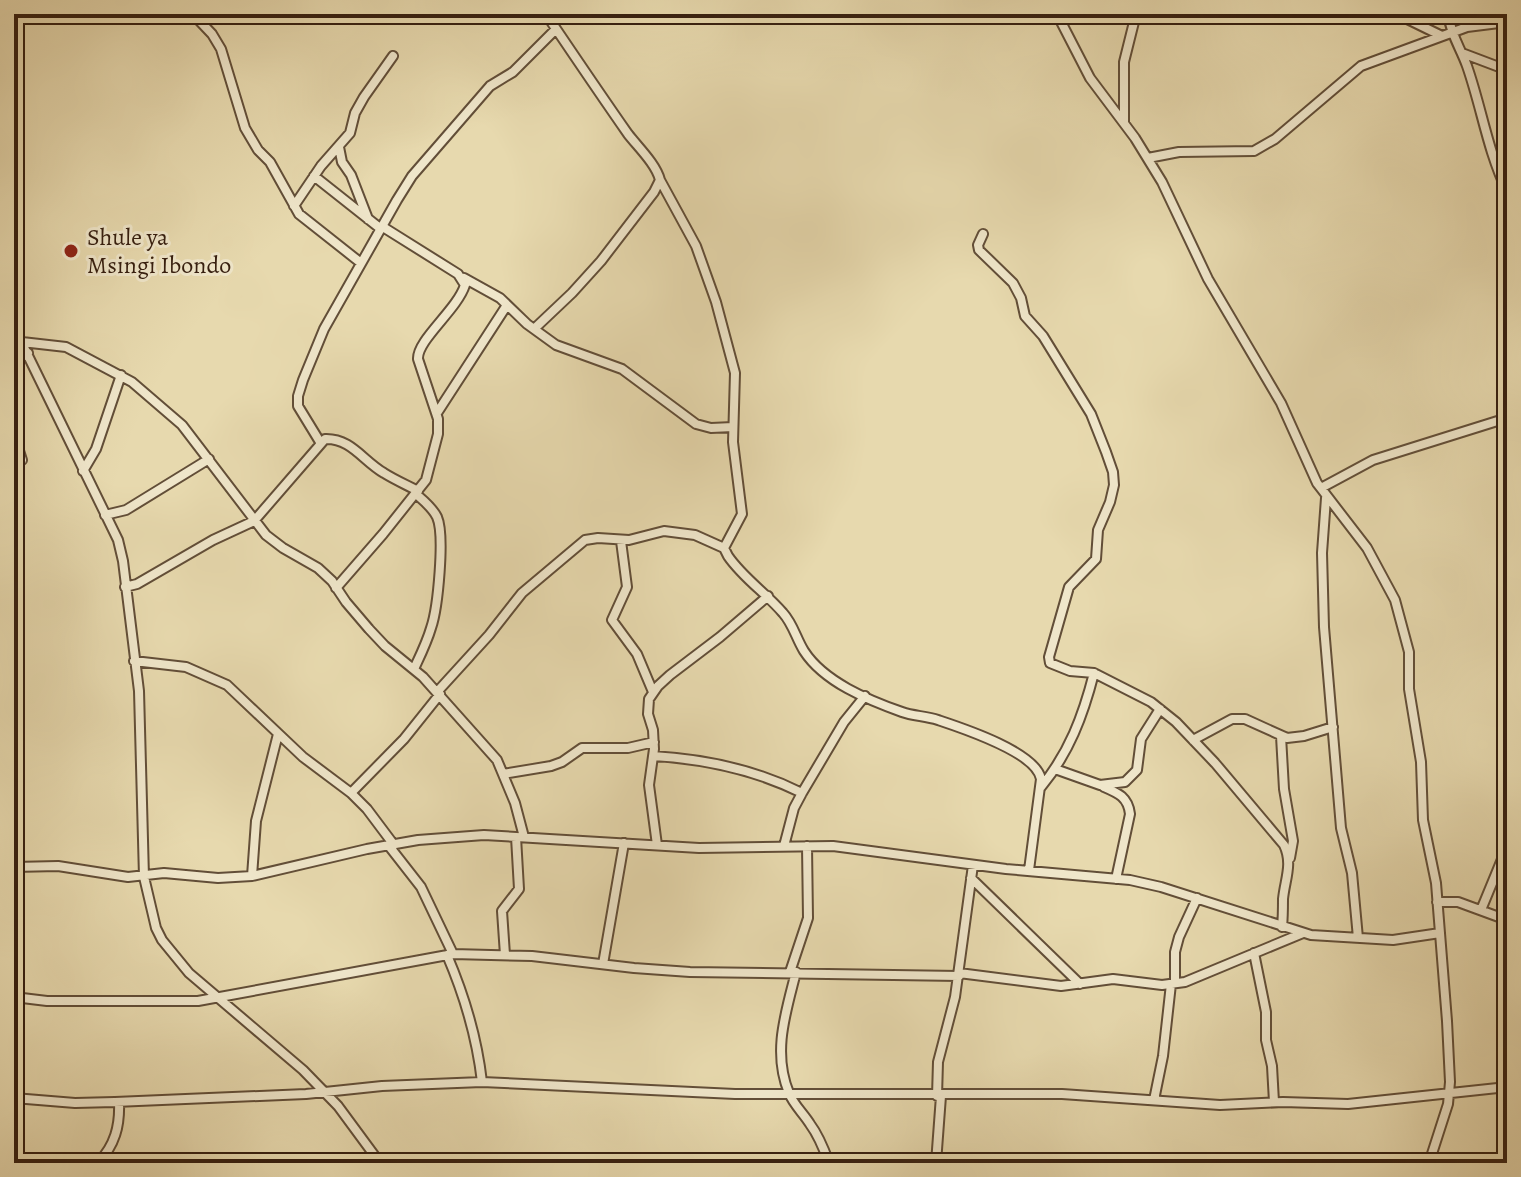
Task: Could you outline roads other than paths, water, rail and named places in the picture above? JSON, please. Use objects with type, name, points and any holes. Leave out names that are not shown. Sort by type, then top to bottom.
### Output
[{"type":"street","points":[[193,14],[221,49],[245,128],[258,150],[270,162],[299,214],[361,263]]},
{"type":"street","points":[[546,14],[580,67],[655,169],[696,246],[716,302],[737,389],[733,427],[742,514],[724,548]]},
{"type":"street","points":[[1057,14],[1090,78],[1148,158],[1208,279],[1281,403],[1321,488],[1367,548],[1388,583],[1405,632],[1409,652],[1409,689],[1421,762],[1423,820],[1440,933],[1449,1094],[1443,1125],[1429,1163]]},
{"type":"street","points":[[1124,124],[1124,62],[1136,14]]},
{"type":"street","points":[[1397,14],[1447,34],[1461,53],[1472,83],[1487,145],[1507,191]]},
{"type":"street","points":[[1447,34],[1448,14]]},
{"type":"street","points":[[1148,158],[1179,152],[1254,151],[1275,139],[1323,101],[1361,66],[1467,27],[1507,22]]},
{"type":"street","points":[[320,442],[298,406],[298,396],[311,356],[361,263],[412,176],[490,86],[513,72],[556,29]]},
{"type":"street","points":[[1461,53],[1507,70]]},
{"type":"street","points":[[294,206],[350,133],[355,113],[393,56]]},
{"type":"street","points":[[339,146],[340,157],[364,204],[368,219]]},
{"type":"street","points":[[314,176],[368,219],[463,278],[484,287],[556,345],[622,369],[696,424],[711,428],[733,427]]},
{"type":"street","points":[[534,329],[601,261],[660,180]]},
{"type":"street","points":[[983,234],[979,250],[1013,283],[1025,316],[1048,344],[1091,414],[1113,472],[1113,493],[1098,530],[1096,559],[1069,587],[1049,657],[1050,663],[1059,669],[1094,673],[1160,709],[1240,791],[1257,816],[1284,845],[1289,863]]},
{"type":"street","points":[[336,588],[426,480],[438,434],[437,413],[418,351],[459,300],[465,285],[463,278]]},
{"type":"street","points":[[437,413],[507,305]]},
{"type":"street","points":[[14,327],[118,540],[123,561],[139,691],[144,877],[156,928],[189,973],[324,1091],[380,1163]]},
{"type":"street","points":[[22,342],[66,347],[121,375],[182,425],[254,521],[283,548],[318,568],[385,646],[438,693],[497,760],[515,803],[520,837],[520,882],[516,895],[502,911],[505,955]]},
{"type":"street","points":[[14,363],[28,353]]},
{"type":"street","points":[[83,471],[96,449],[121,375]]},
{"type":"street","points":[[1321,488],[1373,460],[1507,418]]},
{"type":"street","points":[[14,435],[22,460]]},
{"type":"street","points":[[125,587],[137,584],[213,540],[254,521],[290,482],[320,442],[333,439],[350,445],[374,467],[417,493],[438,519],[441,541],[434,617],[414,669]]},
{"type":"street","points":[[105,515],[126,510],[209,459]]},
{"type":"street","points":[[1327,497],[1322,525],[1322,583],[1341,828],[1352,873],[1358,938]]},
{"type":"street","points":[[351,793],[404,739],[438,693],[516,599],[534,582],[585,540],[621,541],[664,531],[695,535],[724,548],[734,565],[791,622],[804,651],[814,663],[838,682],[905,713],[935,719],[982,736],[1026,758],[1040,773],[1029,870]]},
{"type":"street","points":[[621,541],[627,587],[612,620],[637,654],[653,692]]},
{"type":"street","points":[[657,845],[649,785],[654,742],[647,707],[653,692],[768,596]]},
{"type":"street","points":[[134,661],[186,667],[206,673],[227,685],[303,757],[367,809],[421,887],[450,955],[479,1054],[482,1082]]},
{"type":"street","points":[[1038,791],[1055,769],[1081,719],[1094,673]]},
{"type":"street","points":[[784,846],[794,808],[802,793],[840,728],[865,696]]},
{"type":"street","points":[[1100,785],[1117,785],[1133,777],[1137,770],[1141,739],[1160,709]]},
{"type":"street","points":[[1193,740],[1232,719],[1245,719],[1281,736],[1304,736],[1333,727]]},
{"type":"street","points":[[252,876],[256,821],[278,734]]},
{"type":"street","points":[[1281,736],[1284,789],[1293,841],[1282,927]]},
{"type":"street","points":[[503,774],[551,766],[582,748],[628,748],[654,742]]},
{"type":"street","points":[[653,756],[713,762],[752,772],[802,793]]},
{"type":"street","points":[[1055,769],[1119,794],[1129,805],[1128,825],[1116,879]]},
{"type":"street","points":[[14,867],[58,866],[128,877],[164,873],[218,878],[252,876],[391,845],[446,837],[520,837],[699,848],[833,846],[1161,887],[1303,933],[1393,940],[1440,933]]},
{"type":"street","points":[[603,964],[624,843]]},
{"type":"street","points":[[807,846],[808,918],[780,1032],[789,1095],[812,1125],[829,1163]]},
{"type":"street","points":[[1481,910],[1507,847]]},
{"type":"street","points":[[936,1163],[938,1062],[959,974],[973,865]]},
{"type":"street","points":[[971,878],[1080,984]]},
{"type":"street","points":[[1154,1100],[1163,1056],[1175,952],[1197,898]]},
{"type":"street","points":[[1437,902],[1458,902],[1507,920]]},
{"type":"street","points":[[14,997],[47,1001],[198,1001],[450,955],[505,955],[690,972],[959,974],[1035,983],[1080,984],[1113,979],[1143,985],[1173,983],[1207,973],[1303,933]]},
{"type":"street","points":[[1254,953],[1266,1007],[1266,1040],[1274,1102]]},
{"type":"street","points":[[14,1098],[75,1103],[119,1102],[295,1095],[482,1082],[789,1095],[1062,1094],[1220,1105],[1274,1102],[1348,1104],[1507,1087]]},
{"type":"street","points":[[98,1163],[107,1154],[118,1130],[119,1102]]},
{"type":"place","name":"Shule ya Msingi Ibondo","points":[[71,251]]}]
